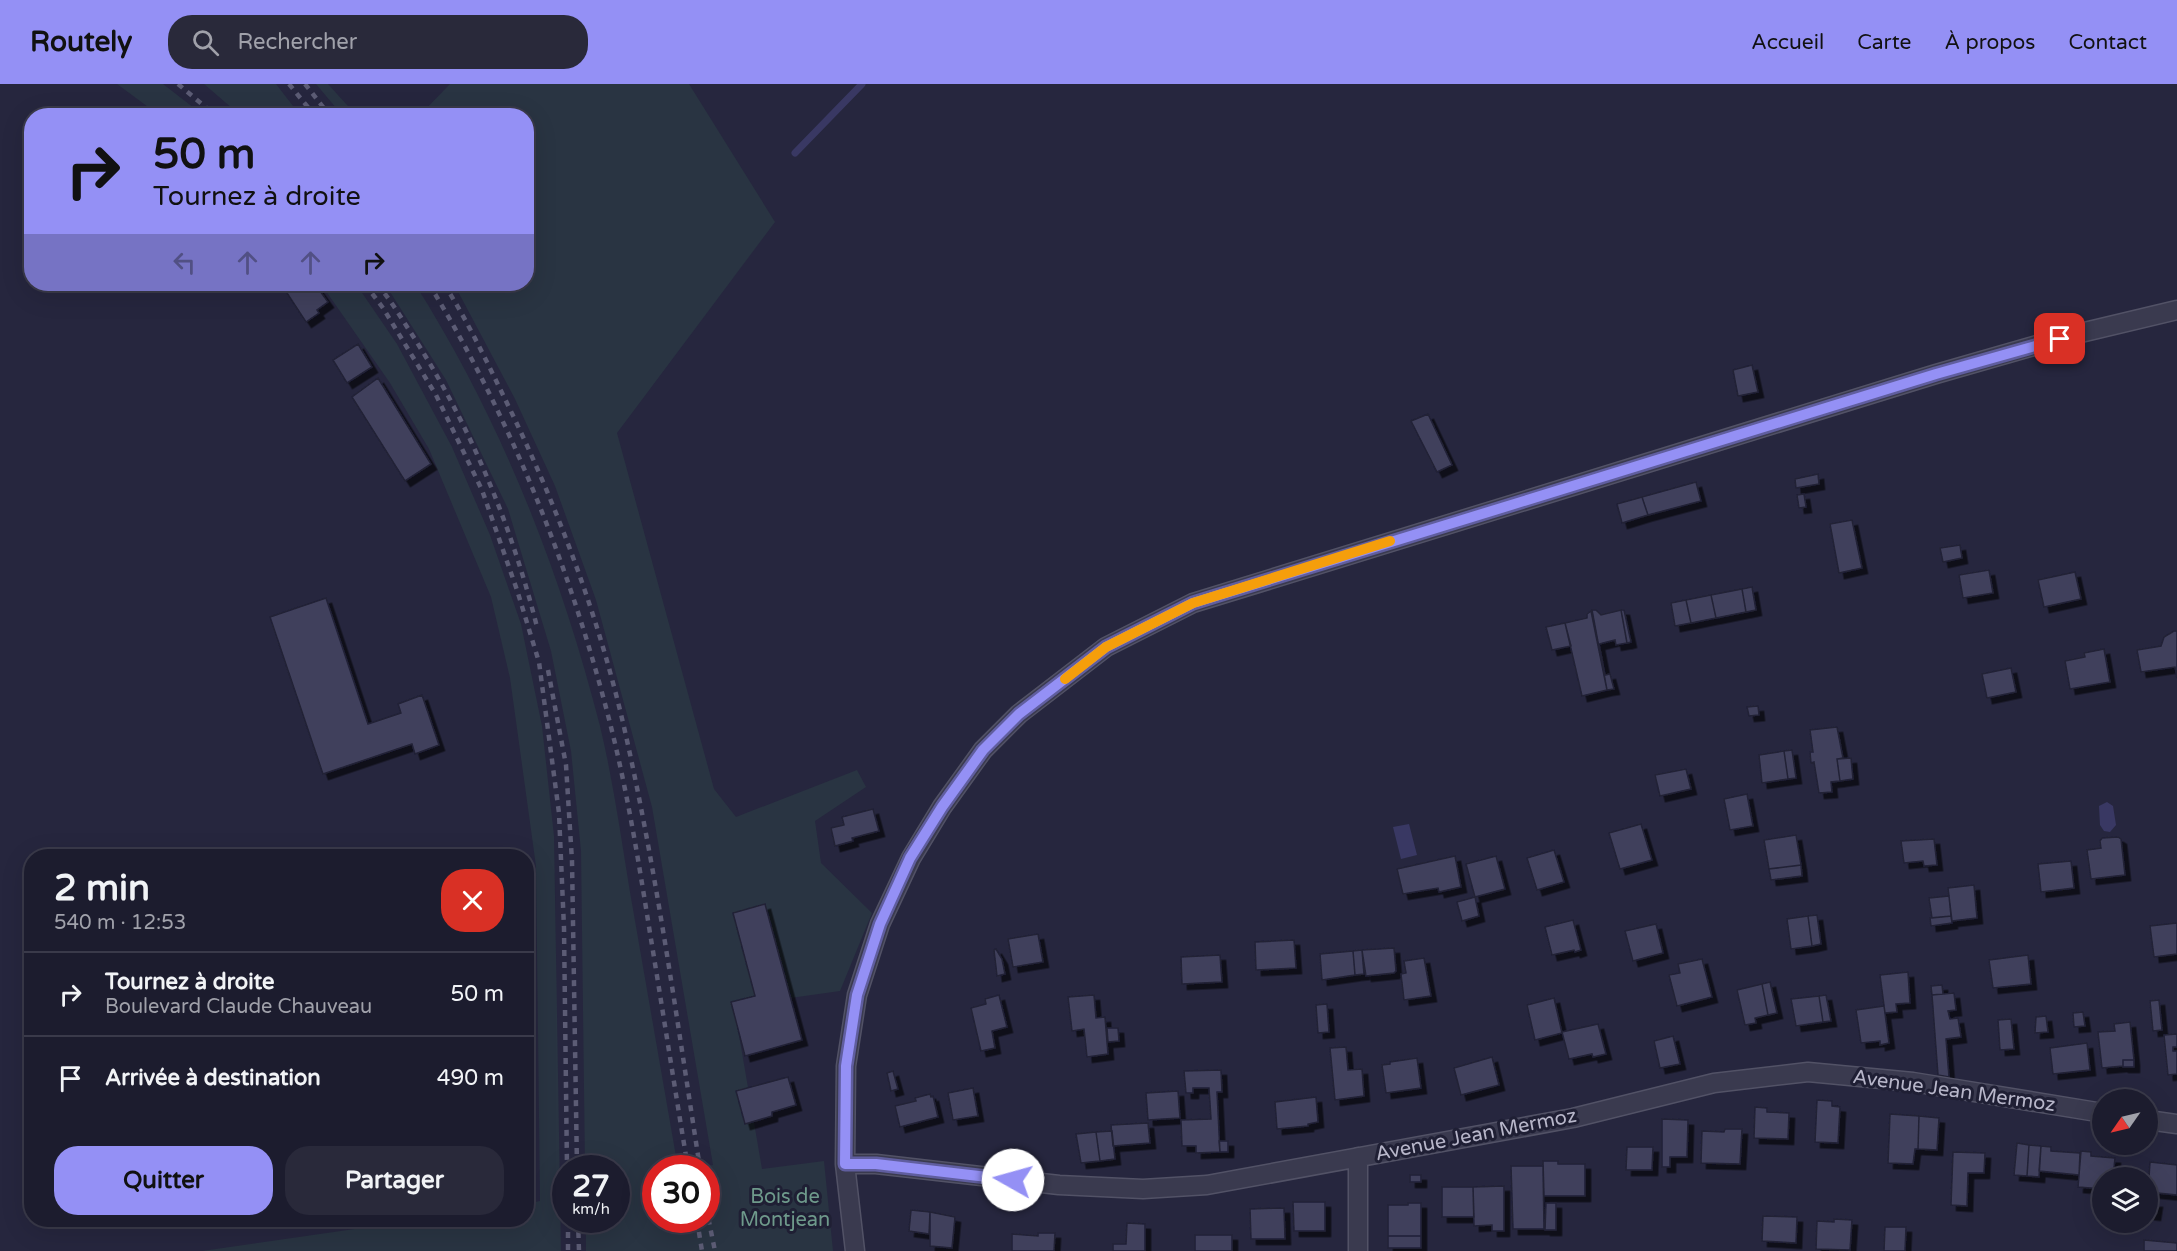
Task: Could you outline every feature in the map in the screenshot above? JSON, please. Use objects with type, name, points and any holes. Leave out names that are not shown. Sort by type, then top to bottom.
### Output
[{"type":"street","points":[[855,1251],[845,1164],[846,1066],[857,995],[880,924],[910,858],[942,807],[983,750],[1019,714],[1106,647],[1193,603],[1936,374],[2072,335],[2177,310]]},
{"type":"street","name":"Avenue Jean Mermoz","points":[[845,1164],[876,1164],[1059,1185],[1143,1189],[1207,1185],[1573,1118],[1714,1083],[1808,1072],[1913,1082],[2092,1111]]},
{"type":"street","points":[[2158,1121],[2177,1124]]},
{"type":"street","points":[[1358,1157],[1358,1251]]},
{"type":"green space","points":[[117,84],[163,84],[194,108],[150,108]]},
{"type":"green space","points":[[204,84],[276,84],[295,108],[232,108]]},
{"type":"green space","points":[[316,84],[328,84],[350,108],[336,108]]},
{"type":"green space","name":"Bois de Montjean","points":[[450,84],[689,84],[775,222],[617,433],[714,789],[736,817],[857,770],[866,787],[815,821],[821,863],[872,913],[840,991],[734,1006],[762,1169],[824,1161],[833,1251],[586,1251],[586,1233],[630,1233],[630,1155],[585,1155],[581,851],[571,751],[551,651],[508,509],[446,380],[389,291],[419,291],[475,388],[501,442],[547,553],[600,726],[613,788],[676,1155],[642,1155],[642,1233],[720,1233],[720,1155],[711,1155],[652,807],[596,600],[555,486],[515,399],[458,291],[534,291],[534,108],[427,108]]},
{"type":"green space","points":[[326,291],[361,291],[397,344],[452,447],[490,535],[521,624],[542,726],[554,836],[559,1155],[552,1155],[552,1233],[561,1233],[561,1251],[202,1251],[368,1227],[534,1227],[534,1202],[540,1201],[534,849],[510,678],[491,597],[429,449],[390,383]]},
{"type":"shaded area","points":[[2107,802],[2113,806],[2116,825],[2110,832],[2104,831],[2100,825],[2099,806]]},
{"type":"shaded area","points":[[1409,824],[1417,855],[1401,859],[1393,827]]},
{"type":"building","points":[[290,291],[320,291],[328,302],[317,310],[319,313],[306,322],[287,293]]},
{"type":"building","points":[[358,344],[372,367],[347,383],[333,360]]},
{"type":"building","points":[[1752,365],[1758,392],[1738,396],[1733,370]]},
{"type":"building","points":[[378,378],[431,464],[405,481],[352,397]]},
{"type":"building","points":[[1428,414],[1452,465],[1437,472],[1411,421]]},
{"type":"building","points":[[1818,474],[1819,484],[1796,488],[1795,479]]},
{"type":"building","points":[[1696,482],[1701,501],[1648,515],[1642,497]]},
{"type":"building","points":[[1804,494],[1806,507],[1799,508],[1797,495]]},
{"type":"building","points":[[1642,497],[1648,515],[1622,523],[1617,504]]},
{"type":"building","points":[[1852,520],[1862,568],[1839,573],[1830,524]]},
{"type":"building","points":[[1960,545],[1962,558],[1943,562],[1940,548]]},
{"type":"building","points":[[1989,570],[1993,593],[1963,598],[1959,575]]},
{"type":"building","points":[[2075,572],[2081,599],[2044,607],[2038,580]]},
{"type":"building","points":[[1752,587],[1756,610],[1746,612],[1742,589]]},
{"type":"building","points":[[1742,589],[1746,612],[1716,618],[1711,595]]},
{"type":"building","points":[[1711,595],[1716,618],[1691,623],[1686,600]]},
{"type":"building","points":[[326,598],[368,724],[401,713],[398,704],[422,695],[439,745],[415,754],[412,744],[323,774],[270,617]]},
{"type":"building","points":[[1686,600],[1691,623],[1675,626],[1671,603]]},
{"type":"building","points":[[1592,610],[1596,610],[1601,615],[1621,610],[1627,643],[1616,645],[1615,640],[1599,644],[1605,675],[1610,674],[1614,689],[1607,690]]},
{"type":"building","points":[[1621,610],[1624,610],[1631,642],[1627,643]]},
{"type":"building","points":[[1591,611],[1607,690],[1582,696],[1565,623],[1587,618],[1587,614]]},
{"type":"building","points":[[1565,623],[1571,646],[1552,650],[1546,627]]},
{"type":"building","points":[[2177,631],[2177,678],[2175,667],[2141,672],[2137,650],[2161,646],[2164,637]]},
{"type":"building","points":[[2104,649],[2110,682],[2070,689],[2065,661],[2085,657],[2084,653]]},
{"type":"building","points":[[2011,668],[2016,692],[1987,698],[1982,674]]},
{"type":"building","points":[[1758,706],[1759,715],[1749,716],[1747,707]]},
{"type":"building","points":[[1837,727],[1843,758],[1837,759],[1840,781],[1831,782],[1832,792],[1819,793],[1814,762],[1811,763],[1810,752],[1813,752],[1810,730]]},
{"type":"building","points":[[1792,750],[1796,778],[1788,779],[1784,751]]},
{"type":"building","points":[[1784,751],[1788,779],[1762,783],[1759,755]]},
{"type":"building","points":[[1851,758],[1853,779],[1840,781],[1837,759]]},
{"type":"building","points":[[1686,769],[1691,789],[1660,796],[1655,775]]},
{"type":"building","points":[[1747,794],[1753,826],[1730,830],[1724,799]]},
{"type":"building","points":[[873,809],[879,831],[852,838],[853,841],[835,846],[831,828],[844,825],[842,817]]},
{"type":"building","points":[[1641,824],[1652,860],[1620,869],[1609,833]]},
{"type":"building","points":[[1796,835],[1801,865],[1769,869],[1764,840]]},
{"type":"building","points":[[2118,837],[2121,839],[2125,875],[2091,879],[2087,850],[2101,848],[2102,838]]},
{"type":"building","points":[[1934,839],[1937,865],[1924,866],[1923,861],[1904,863],[1901,841]]},
{"type":"building","points":[[1554,850],[1564,882],[1537,890],[1527,858]]},
{"type":"building","points":[[1455,856],[1461,887],[1439,892],[1438,888],[1403,894],[1397,869]]},
{"type":"building","points":[[1496,856],[1505,889],[1475,897],[1466,864]]},
{"type":"building","points":[[2071,861],[2074,888],[2041,892],[2038,864]]},
{"type":"building","points":[[1801,865],[1802,876],[1771,880],[1769,869]]},
{"type":"building","points":[[1974,885],[1977,918],[1952,921],[1948,888]]},
{"type":"building","points":[[1949,896],[1951,916],[1932,918],[1929,898]]},
{"type":"building","points":[[1475,897],[1479,916],[1462,921],[1457,902]]},
{"type":"building","points":[[765,904],[802,1040],[745,1056],[731,1002],[755,996],[733,913]]},
{"type":"building","points":[[1817,915],[1821,944],[1812,946],[1808,916]]},
{"type":"building","points":[[1808,916],[1812,946],[1791,949],[1787,919]]},
{"type":"building","points":[[1951,916],[1952,923],[1931,926],[1930,918]]},
{"type":"building","points":[[1573,920],[1581,950],[1552,955],[1545,927]]},
{"type":"building","points":[[2177,923],[2177,954],[2154,957],[2150,926]]},
{"type":"building","points":[[1656,924],[1663,953],[1633,961],[1625,931]]},
{"type":"building","points":[[1038,934],[1043,962],[1013,967],[1008,939]]},
{"type":"building","points":[[1294,940],[1296,968],[1256,970],[1255,942]]},
{"type":"building","points":[[1394,948],[1396,971],[1394,973],[1366,976],[1362,950]]},
{"type":"building","points":[[996,949],[1002,959],[1005,974],[997,976],[994,950]]},
{"type":"building","points":[[1362,950],[1364,974],[1355,975],[1353,951]]},
{"type":"building","points":[[1353,951],[1355,975],[1322,980],[1320,954]]},
{"type":"building","points":[[1220,955],[1222,982],[1182,984],[1181,957]]},
{"type":"building","points":[[2028,955],[2031,984],[1993,988],[1989,960]]},
{"type":"building","points":[[1424,958],[1431,996],[1404,1000],[1401,974],[1406,973],[1404,961]]},
{"type":"building","points":[[1702,959],[1712,997],[1677,1006],[1669,975],[1680,973],[1678,964]]},
{"type":"building","points":[[1908,972],[1910,1003],[1896,1004],[1897,1012],[1885,1013],[1880,975]]},
{"type":"building","points":[[1770,982],[1777,1013],[1768,1015],[1762,984]]},
{"type":"building","points":[[1762,984],[1768,1015],[1755,1018],[1756,1023],[1745,1025],[1737,990]]},
{"type":"building","points":[[1942,985],[1943,994],[1932,995],[1931,986]]},
{"type":"building","points":[[1954,993],[1956,1010],[1948,1011],[1950,1019],[1958,1018],[1961,1037],[1946,1039],[1949,1077],[1938,1075],[1932,995]]},
{"type":"building","points":[[999,995],[1007,1027],[992,1031],[995,1048],[981,1051],[971,1008],[986,1004],[985,999]]},
{"type":"building","points":[[1094,995],[1096,1018],[1105,1017],[1108,1054],[1087,1057],[1084,1029],[1072,1031],[1068,997]]},
{"type":"building","points":[[1826,995],[1831,1021],[1823,1022],[1819,996]]},
{"type":"building","points":[[1819,996],[1823,1022],[1796,1026],[1791,999]]},
{"type":"building","points":[[1554,998],[1562,1033],[1535,1040],[1527,1005]]},
{"type":"building","points":[[2159,1000],[2162,1030],[2153,1031],[2150,1001]]},
{"type":"building","points":[[1327,1004],[1329,1032],[1318,1033],[1316,1005]]},
{"type":"building","points":[[1884,1006],[1889,1043],[1880,1045],[1880,1041],[1861,1043],[1856,1010]]},
{"type":"building","points":[[2083,1012],[2085,1026],[2074,1027],[2073,1013]]},
{"type":"building","points":[[2046,1016],[2048,1032],[2035,1033],[2036,1017]]},
{"type":"building","points":[[2011,1019],[2014,1049],[2000,1050],[1998,1020]]},
{"type":"building","points":[[2130,1022],[2134,1060],[2123,1060],[2123,1066],[2102,1068],[2098,1032],[2115,1031],[2114,1024]]},
{"type":"building","points":[[1598,1024],[1606,1054],[1593,1057],[1592,1054],[1569,1059],[1562,1032]]},
{"type":"building","points":[[1107,1028],[1118,1028],[1119,1041],[1108,1042]]},
{"type":"building","points":[[2177,1034],[2177,1047],[2173,1047],[2173,1051],[2177,1051],[2177,1074],[2168,1075],[2164,1035]]},
{"type":"building","points":[[1673,1036],[1680,1064],[1660,1068],[1654,1041]]},
{"type":"building","points":[[2087,1043],[2090,1070],[2053,1074],[2050,1048]]},
{"type":"building","points":[[1346,1047],[1348,1070],[1362,1069],[1364,1096],[1335,1100],[1330,1048]]},
{"type":"building","points":[[1492,1057],[1499,1085],[1461,1095],[1454,1068]]},
{"type":"building","points":[[1417,1058],[1421,1088],[1386,1093],[1382,1065]]},
{"type":"building","points":[[2123,1060],[2134,1060],[2134,1067],[2123,1067]]},
{"type":"building","points":[[1221,1070],[1222,1092],[1217,1092],[1220,1152],[1196,1153],[1196,1146],[1182,1146],[1181,1120],[1211,1119],[1209,1088],[1193,1088],[1193,1093],[1186,1093],[1184,1071]]},
{"type":"building","points":[[893,1071],[898,1089],[891,1091],[887,1073]]},
{"type":"building","points":[[788,1077],[796,1105],[772,1112],[772,1116],[745,1124],[736,1091]]},
{"type":"building","points":[[973,1088],[978,1116],[953,1120],[948,1093]]},
{"type":"building","points":[[1178,1091],[1180,1118],[1148,1120],[1146,1093]]},
{"type":"building","points":[[930,1094],[931,1097],[933,1096],[938,1117],[900,1127],[895,1106],[916,1101],[915,1098]]},
{"type":"building","points":[[1316,1097],[1318,1122],[1308,1124],[1308,1126],[1277,1129],[1275,1102]]},
{"type":"building","points":[[1817,1100],[1832,1101],[1832,1106],[1840,1107],[1838,1143],[1815,1142]]},
{"type":"building","points":[[1755,1107],[1767,1108],[1767,1112],[1789,1113],[1788,1139],[1754,1138]]},
{"type":"building","points":[[1890,1114],[1919,1116],[1918,1149],[1915,1149],[1913,1164],[1888,1163]]},
{"type":"building","points":[[1919,1116],[1939,1118],[1937,1150],[1918,1149]]},
{"type":"building","points":[[1662,1119],[1688,1120],[1687,1157],[1670,1157],[1670,1167],[1662,1167]]},
{"type":"building","points":[[1148,1123],[1150,1143],[1113,1146],[1111,1125]]},
{"type":"building","points":[[1725,1129],[1742,1129],[1740,1164],[1701,1163],[1702,1131],[1724,1132]]},
{"type":"building","points":[[1112,1131],[1115,1159],[1100,1161],[1096,1132]]},
{"type":"building","points":[[1096,1132],[1100,1161],[1081,1163],[1076,1134]]},
{"type":"building","points":[[1219,1141],[1228,1141],[1228,1152],[1220,1152]]},
{"type":"building","points":[[2017,1143],[2029,1145],[2027,1176],[2014,1175]]},
{"type":"building","points":[[2029,1145],[2041,1146],[2039,1177],[2027,1176]]},
{"type":"building","points":[[2041,1146],[2051,1147],[2051,1151],[2080,1153],[2079,1175],[2039,1171]]},
{"type":"building","points":[[1627,1147],[1653,1147],[1652,1170],[1626,1170]]},
{"type":"building","points":[[2081,1151],[2091,1152],[2091,1156],[2115,1158],[2114,1167],[2092,1167],[2092,1188],[2078,1187]]},
{"type":"building","points":[[1953,1152],[1985,1153],[1984,1173],[1968,1173],[1967,1206],[1951,1205]]},
{"type":"building","points":[[1543,1161],[1558,1161],[1558,1164],[1585,1164],[1585,1196],[1544,1196]]},
{"type":"building","points":[[2150,1162],[2177,1165],[2177,1195],[2158,1193],[2158,1167],[2150,1167]]},
{"type":"building","points":[[1511,1166],[1543,1166],[1544,1229],[1513,1229]]},
{"type":"building","points":[[1410,1175],[1421,1175],[1421,1182],[1410,1182]]},
{"type":"building","points":[[1504,1186],[1504,1231],[1492,1231],[1492,1225],[1474,1226],[1473,1187]]},
{"type":"building","points":[[1442,1187],[1473,1187],[1474,1217],[1442,1217]]},
{"type":"building","points":[[1293,1202],[1325,1202],[1325,1231],[1294,1231]]},
{"type":"building","points":[[1408,1203],[1421,1203],[1421,1236],[1388,1236],[1388,1205],[1408,1205]]},
{"type":"building","points":[[1546,1203],[1556,1203],[1556,1230],[1545,1230]]},
{"type":"building","points":[[1284,1208],[1285,1239],[1251,1239],[1250,1209]]},
{"type":"building","points":[[911,1210],[930,1212],[929,1234],[909,1231]]},
{"type":"building","points":[[930,1212],[955,1217],[952,1248],[930,1246]]},
{"type":"building","points":[[1763,1216],[1797,1217],[1796,1243],[1762,1241]]},
{"type":"building","points":[[1834,1219],[1852,1220],[1850,1250],[1816,1249],[1817,1221],[1834,1222]]},
{"type":"building","points":[[1127,1223],[1145,1224],[1145,1251],[1113,1251],[1113,1244],[1126,1244]]},
{"type":"building","points":[[1885,1227],[1906,1227],[1905,1251],[1884,1251]]},
{"type":"building","points":[[1038,1233],[1055,1233],[1054,1251],[1012,1251],[1012,1234],[1038,1236]]},
{"type":"building","points":[[1195,1235],[1232,1235],[1232,1251],[1195,1251]]},
{"type":"building","points":[[1388,1236],[1421,1236],[1421,1248],[1388,1248]]},
{"type":"building","points":[[2144,1240],[2177,1243],[2177,1251],[2144,1251]]},
{"type":"waterway","points":[[795,153],[862,84]]},
{"type":"railway","points":[[178,84],[206,108]]},
{"type":"railway","points":[[289,84],[308,108]]},
{"type":"railway","points":[[305,84],[324,108]]},
{"type":"railway","points":[[370,291],[436,395],[482,490],[539,662],[559,813],[564,928],[567,1155]]},
{"type":"railway","points":[[382,291],[432,367],[470,438],[501,512],[537,627]]},
{"type":"railway","points":[[433,291],[487,389],[513,443],[558,555],[595,669],[611,727],[633,830],[686,1155]]},
{"type":"railway","points":[[448,291],[524,438],[574,560],[602,643],[624,727],[647,837],[698,1155]]},
{"type":"railway","points":[[548,670],[566,765],[572,861],[577,1155]]},
{"type":"railway","points":[[568,1233],[568,1251]]},
{"type":"railway","points":[[578,1233],[579,1251]]},
{"type":"railway","points":[[699,1233],[702,1251]]},
{"type":"railway","points":[[711,1233],[715,1251]]},
{"type":"slow traffic","points":[[1065,679],[1106,647],[1193,603],[1390,541]]},
{"type":"route","points":[[1013,1180],[876,1164],[845,1164],[845,1138],[846,1066],[857,995],[880,924],[910,858],[942,807],[983,750],[1019,714],[1106,647],[1193,603],[1735,435],[2060,339]]}]
